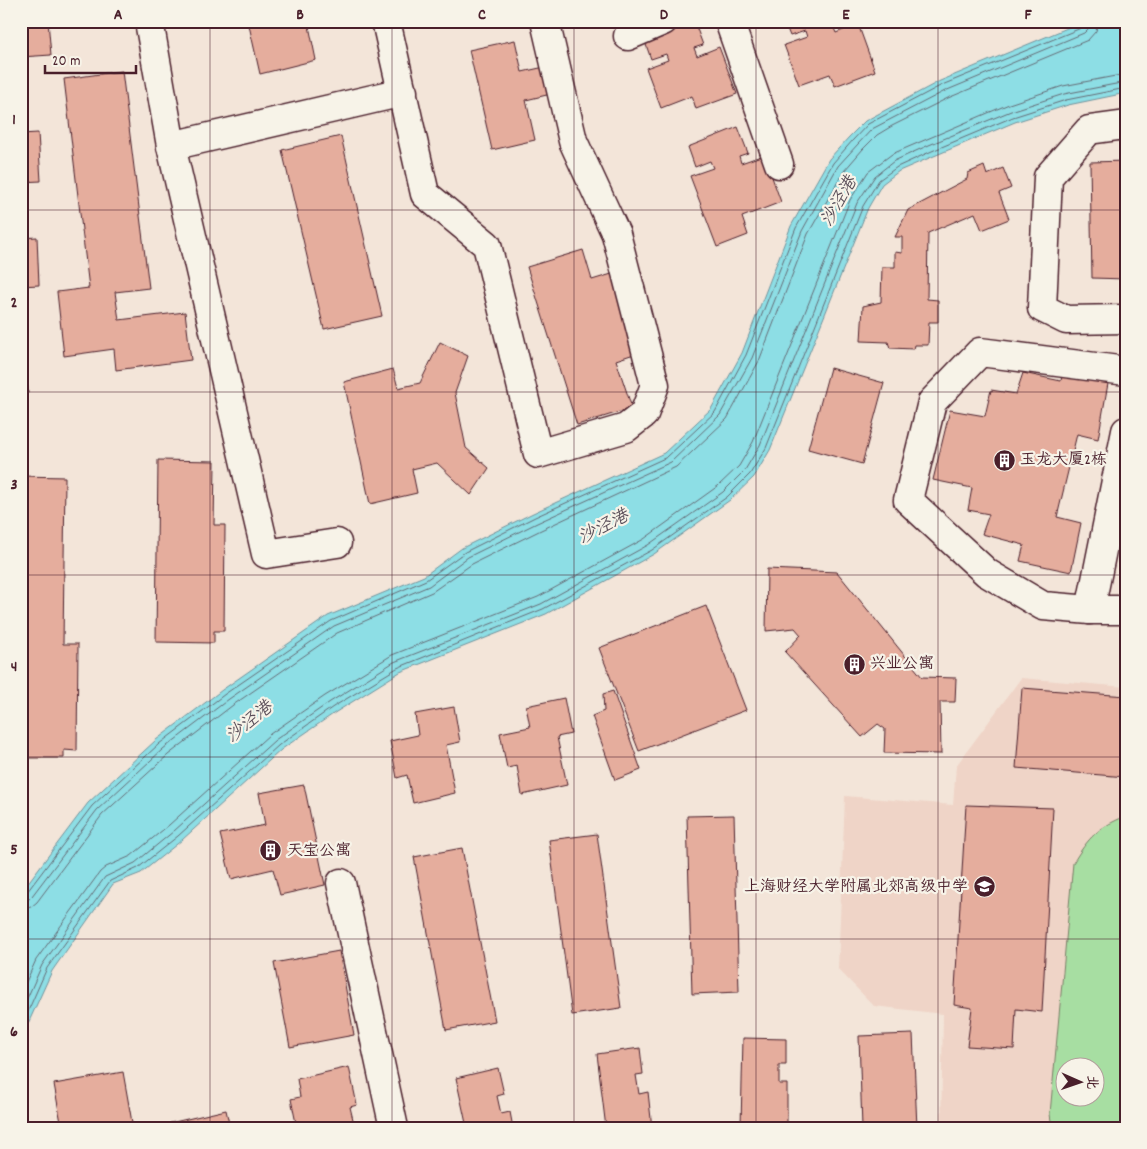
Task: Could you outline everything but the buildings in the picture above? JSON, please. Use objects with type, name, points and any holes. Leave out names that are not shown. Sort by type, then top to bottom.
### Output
[{"type":"street","points":[[149,21],[171,146],[266,554],[337,543]]},
{"type":"street","points":[[386,21],[425,194],[487,245],[538,454],[626,428],[644,414],[655,385],[616,234],[573,141],[545,21]]},
{"type":"street","points":[[628,36],[663,21]]},
{"type":"street","points":[[729,21],[779,164]]},
{"type":"street","points":[[171,146],[402,92]]},
{"type":"street","points":[[1126,125],[1088,130],[1048,177],[1042,308],[1066,320],[1126,319]]},
{"type":"street","points":[[1126,371],[980,352],[932,402],[908,500],[987,573],[1044,606],[1090,610],[1126,610]]},
{"type":"street","points":[[1090,610],[1126,431]]},
{"type":"street","points":[[341,883],[394,1128]]},
{"type":"shaded area","name":"上海财经大学附属北郊高级中学","points":[[1021,678],[1126,687],[1126,1128],[941,1128],[943,1014],[874,1006],[838,969],[845,796],[953,805],[956,766]]},
{"type":"green space","points":[[1126,816],[1126,1128],[1052,1128],[1050,1114],[1054,1070],[1054,1106],[1104,1106],[1104,1056],[1055,1056],[1073,863],[1089,840],[1108,825]]},
{"type":"water","name":"沙泾港","points":[[1084,21],[1126,21],[1126,93],[1068,105],[1015,122],[899,171],[882,184],[868,208],[770,450],[754,477],[730,500],[654,554],[546,614],[400,672],[282,749],[182,840],[141,873],[113,884],[52,971],[21,1039],[21,892],[88,803],[156,740],[222,690],[328,616],[424,576],[462,548],[664,453],[711,409],[742,353],[791,226],[829,159],[849,137],[865,121],[940,81]]},
{"type":"place","name":"玉龙大厦2栋","points":[[1004,460]]},
{"type":"place","name":"兴业公寓","points":[[854,664]]},
{"type":"place","name":"天宝公寓","points":[[271,851]]},
{"type":"place","name":"上海财经大学附属北郊高级中学","points":[[984,887]]}]
